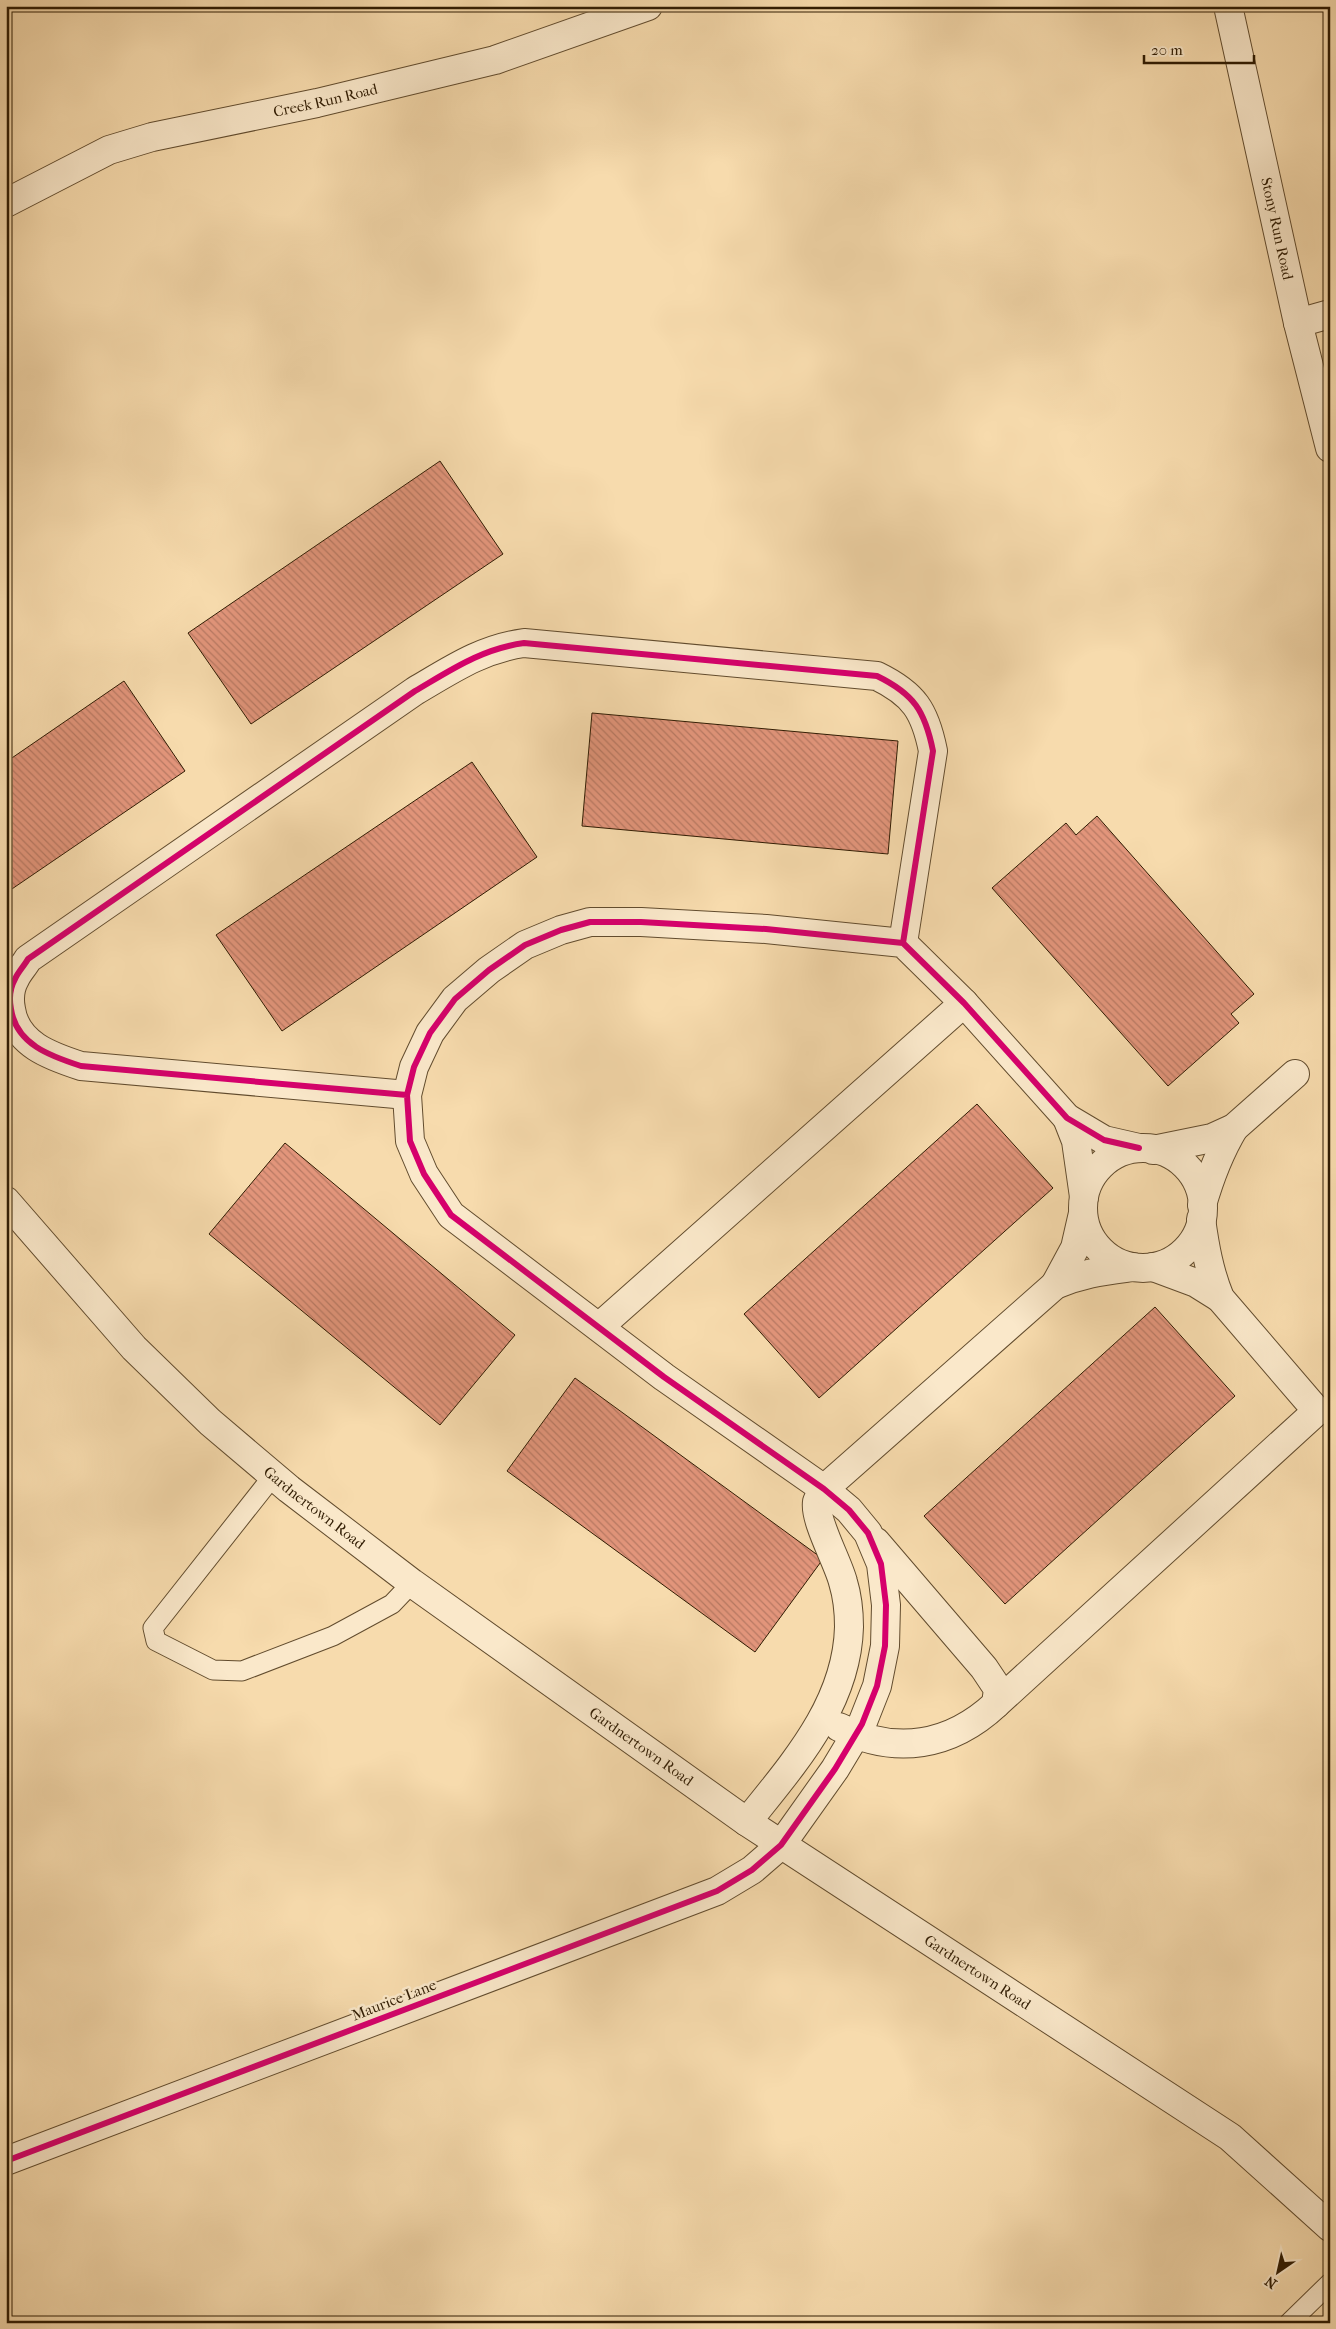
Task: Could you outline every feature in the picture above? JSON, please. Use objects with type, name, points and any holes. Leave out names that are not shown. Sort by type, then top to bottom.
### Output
[{"type":"street","name":"Creek Run Road","points":[[6,203],[109,150],[152,137],[317,103],[495,60],[648,6]]},
{"type":"street","name":"Stony Run Road","points":[[1228,6],[1298,323],[1330,448]]},
{"type":"street","points":[[1298,323],[1330,314]]},
{"type":"street","points":[[407,1095],[81,1066],[53,1057],[28,1042],[13,1022],[9,998],[14,979],[28,960],[407,697],[465,662],[501,646],[524,643],[877,676],[901,688],[921,711],[929,730],[933,751],[903,943]]},
{"type":"street","points":[[996,1704],[998,1689],[984,1668],[849,1510],[824,1489],[664,1377],[451,1215],[424,1174],[410,1141],[407,1095],[414,1067],[430,1033],[456,999],[489,970],[525,945],[561,930],[590,922],[641,922],[766,929],[903,943],[964,1003],[1068,1118],[1104,1140],[1176,1158],[1190,1171],[1200,1189],[1206,1258],[1220,1298]]},
{"type":"street","points":[[598,1327],[964,1003]]},
{"type":"street","points":[[1055,1285],[1075,1248],[1083,1205],[1092,1176],[1104,1162],[1120,1152],[1212,1138],[1234,1128],[1296,1074]]},
{"type":"street","points":[[822,1718],[855,1735],[884,1742],[913,1744],[938,1740],[968,1728],[1323,1419],[1220,1298],[1196,1283],[1143,1267],[1114,1261],[1098,1248],[1088,1231],[1083,1205],[1076,1141],[1068,1118]]},
{"type":"street","points":[[747,1822],[787,1771],[822,1718],[835,1694],[844,1664],[849,1626],[843,1582],[819,1518],[817,1503],[824,1489],[1055,1285],[1077,1275],[1094,1271],[1143,1267],[1173,1260],[1189,1247],[1199,1229],[1210,1177],[1220,1152],[1234,1128]]},
{"type":"street","name":"Gardnertown Road","points":[[6,1202],[134,1348],[210,1422],[273,1476],[412,1583],[747,1822],[1230,2137],[1330,2227]]},
{"type":"street","name":"Maurice Lane","points":[[6,2162],[717,1891],[752,1870],[781,1845],[835,1769],[855,1735],[877,1686],[885,1646],[886,1605],[881,1564],[868,1532]]},
{"type":"lane","points":[[273,1476],[153,1628],[156,1641],[213,1670],[242,1672],[333,1636],[392,1604],[412,1583]]},
{"type":"lane","points":[[1289,2323],[1330,2283]]},
{"type":"building","points":[[440,461],[503,554],[251,724],[188,633]]},
{"type":"building","points":[[124,681],[185,771],[6,893],[6,762]]},
{"type":"building","points":[[592,713],[898,741],[888,854],[582,826]]},
{"type":"building","points":[[472,762],[537,857],[282,1031],[216,935]]},
{"type":"building","points":[[1097,816],[1254,994],[1231,1014],[1239,1023],[1168,1086],[992,888],[1066,823],[1076,835]]},
{"type":"building","points":[[977,1104],[1053,1188],[819,1398],[744,1314]]},
{"type":"building","points":[[285,1143],[515,1335],[440,1425],[209,1234]]},
{"type":"building","points":[[1155,1307],[1235,1396],[1005,1604],[924,1516]]},
{"type":"building","points":[[575,1378],[823,1559],[755,1652],[507,1471]]},
{"type":"cycle path","points":[[407,1095],[81,1066],[47,1053],[27,1040],[14,1021],[10,997],[12,986],[28,959],[415,691],[480,655],[524,643],[877,676],[909,697],[922,714],[933,751],[903,943]]},
{"type":"cycle path","points":[[6,2161],[717,1891],[752,1870],[781,1845],[835,1769],[862,1724],[877,1686],[885,1646],[886,1605],[881,1564],[868,1533],[849,1510],[824,1489],[664,1377],[451,1215],[424,1174],[410,1141],[407,1095],[414,1067],[430,1033],[455,999],[489,970],[525,945],[561,930],[590,922],[641,922],[766,929],[903,943],[964,1003],[1067,1118],[1104,1140],[1139,1148]]}]
